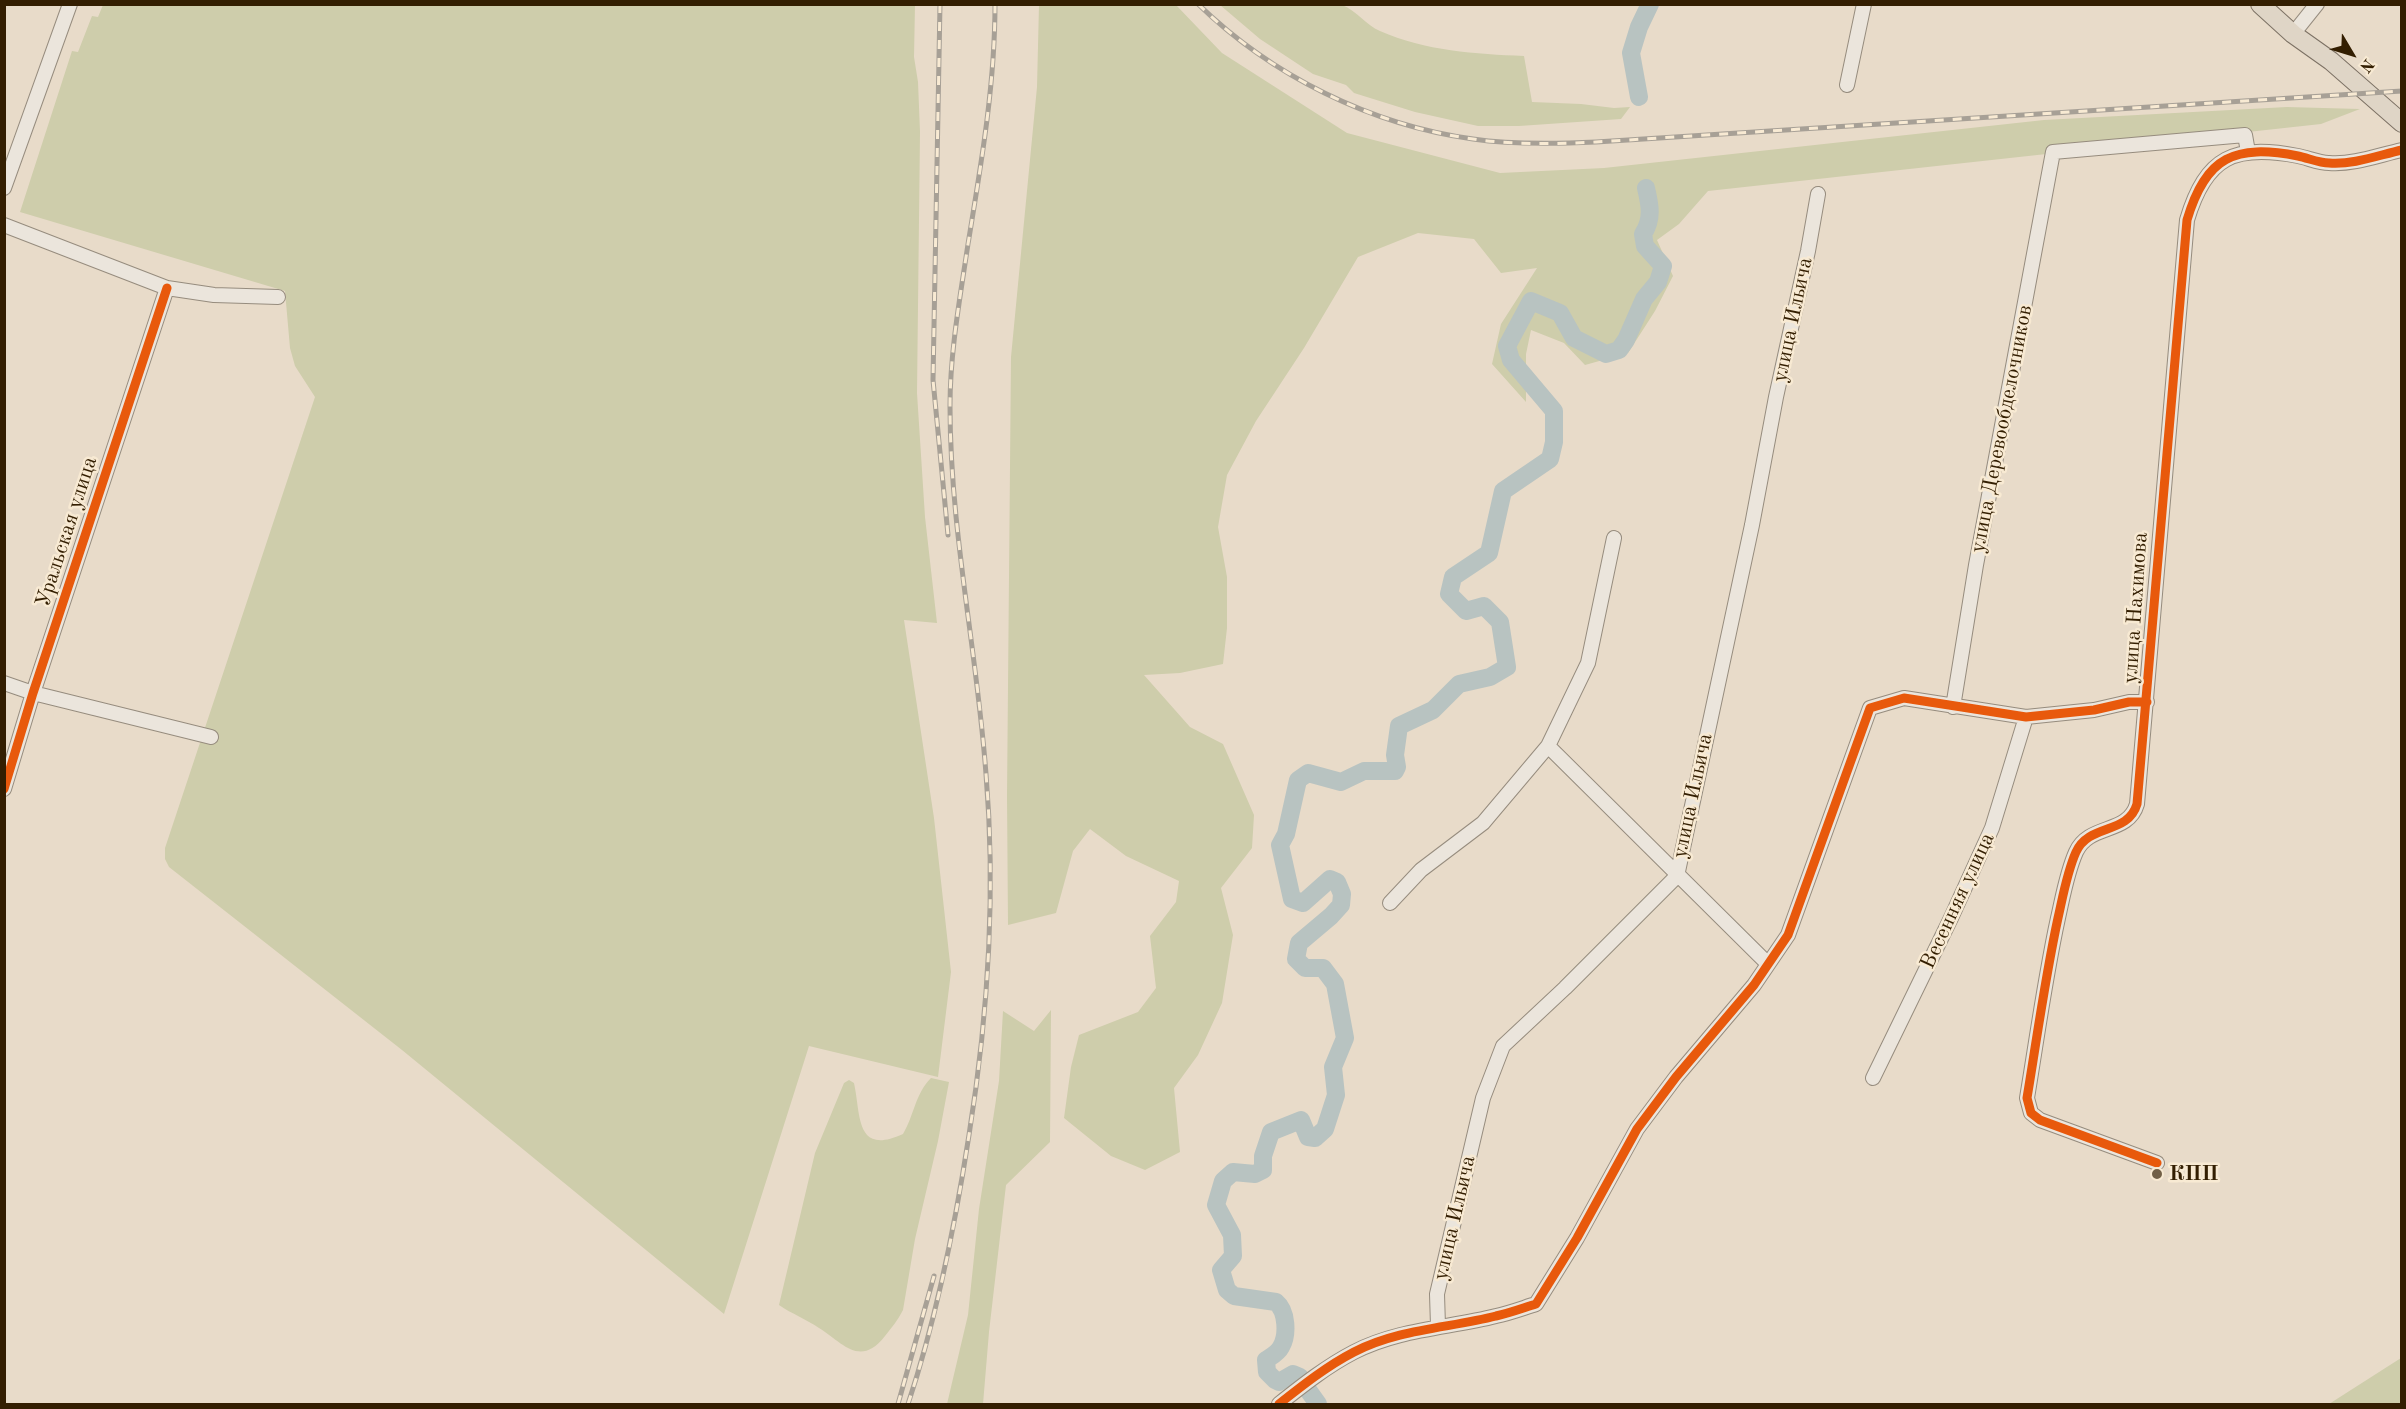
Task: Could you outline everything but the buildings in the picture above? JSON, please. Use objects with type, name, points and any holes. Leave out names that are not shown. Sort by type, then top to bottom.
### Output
[{"type":"main road","points":[[2260,4],[2294,34],[2331,61],[2402,123]]},
{"type":"street","points":[[4,188],[70,4]]},
{"type":"street","points":[[1847,85],[1864,4]]},
{"type":"street","points":[[2294,34],[2317,4]]},
{"type":"street","name":"улица Деревообделочников","points":[[1953,707],[1976,565],[2054,152],[2245,135],[2248,152]]},
{"type":"street","name":"улица Нахимова","points":[[2157,1163],[2040,1120],[2031,1113],[2027,1098],[2047,973],[2070,870],[2077,850],[2086,837],[2126,822],[2135,811],[2187,220],[2194,194],[2215,168],[2226,159],[2248,152],[2281,154],[2329,163],[2352,162],[2402,150]]},
{"type":"street","name":"улица Ильича","points":[[1438,1326],[1437,1294],[1482,1098],[1503,1046],[1677,876],[1752,525],[1818,194]]},
{"type":"street","points":[[4,225],[167,288],[214,295],[278,297]]},
{"type":"street","name":"Уральская улица","points":[[4,789],[33,693],[167,288]]},
{"type":"street","points":[[1390,903],[1421,870],[1483,824],[1548,746],[1588,663],[1614,538]]},
{"type":"street","points":[[4,683],[33,693],[211,737]]},
{"type":"street","points":[[1279,1404],[1314,1376],[1355,1351],[1438,1326],[1496,1316],[1536,1304],[1577,1238],[1636,1128],[1754,985],[1788,935],[1870,708],[1904,698],[2026,717],[2094,710],[2129,702],[2146,702]]},
{"type":"street","name":"Весенняя улица","points":[[1872,1078],[1951,918],[1992,828],[2026,717]]},
{"type":"street","points":[[1548,746],[1767,963]]},
{"type":"green space","points":[[103,5],[915,5],[914,57],[918,82],[920,132],[917,393],[925,517],[937,623],[904,620],[934,818],[951,972],[938,1077],[809,1046],[724,1314],[402,1050],[169,867],[165,859],[165,848],[315,397],[295,366],[290,348],[285,291],[20,212],[72,51],[78,52],[92,16],[98,17]]},
{"type":"green space","points":[[1039,5],[1176,5],[1222,53],[1347,133],[1500,173],[1604,168],[2044,120],[2287,107],[2360,109],[2321,124],[1708,191],[1679,224],[1657,240],[1673,276],[1655,311],[1628,353],[1585,365],[1564,343],[1531,330],[1526,354],[1526,402],[1492,364],[1501,324],[1537,268],[1501,273],[1474,239],[1418,233],[1358,257],[1304,348],[1256,421],[1227,475],[1218,527],[1227,577],[1227,628],[1223,664],[1180,673],[1144,675],[1190,727],[1223,744],[1254,815],[1252,848],[1221,888],[1233,935],[1222,1003],[1198,1055],[1174,1088],[1180,1152],[1145,1170],[1111,1156],[1064,1118],[1071,1067],[1079,1035],[1138,1012],[1156,988],[1150,936],[1176,902],[1179,881],[1126,856],[1090,829],[1073,851],[1056,913],[1008,925],[1011,357],[1037,87]]},
{"type":"green space","points":[[1220,5],[1342,5],[1375,28],[1397,38],[1433,47],[1524,56],[1532,102],[1614,108],[1630,107],[1621,119],[1519,126],[1478,126],[1415,112],[1354,93],[1346,85],[1313,74],[1260,39]]},
{"type":"green space","points":[[1051,1010],[1050,1142],[1006,1185],[983,1404],[947,1404],[968,1315],[979,1209],[999,1081],[1003,1011],[1034,1031]]},
{"type":"green space","points":[[931,1078],[949,1082],[915,1239],[903,1310],[876,1345],[868,1350],[852,1350],[779,1305],[815,1153],[844,1083],[849,1080],[854,1083],[863,1129],[868,1136],[876,1140],[903,1134],[921,1091]]},
{"type":"green space","points":[[2401,1358],[2401,1404],[2329,1404]]},
{"type":"waterway","points":[[1639,97],[1631,53],[1639,27],[1650,4]]},
{"type":"waterway","points":[[1300,1377],[1293,1374],[1279,1382],[1267,1372],[1266,1360],[1278,1351],[1283,1342],[1284,1317],[1276,1302],[1234,1296],[1227,1290],[1221,1270],[1233,1256],[1232,1235],[1216,1205],[1223,1181],[1233,1172],[1255,1174],[1263,1170],[1263,1156],[1271,1132],[1301,1120],[1308,1137],[1315,1138],[1325,1129],[1336,1095],[1333,1067],[1345,1038],[1335,984],[1323,968],[1305,968],[1296,959],[1299,943],[1341,905],[1342,894],[1337,882],[1330,879],[1303,903],[1292,899],[1280,845],[1286,834],[1298,780],[1308,773],[1341,782],[1364,771],[1395,771],[1399,726],[1433,710],[1459,684],[1490,677],[1507,667],[1500,622],[1484,606],[1466,611],[1449,594],[1453,577],[1489,553],[1503,491],[1550,459],[1554,442],[1554,411],[1511,360],[1507,346],[1531,301],[1560,313],[1574,338],[1606,354],[1619,350],[1626,340],[1644,299],[1658,282],[1663,266],[1645,246],[1643,234],[1650,212],[1646,188]]},
{"type":"waterway","points":[[1308,1390],[1318,1404]]},
{"type":"railway","points":[[940,4],[933,380],[948,535]]},
{"type":"railway","points":[[908,1404],[928,1338],[958,1203],[976,1090],[988,955],[990,864],[986,774],[954,499],[950,406],[956,325],[990,95],[995,4]]},
{"type":"railway","points":[[1198,4],[1258,54],[1325,93],[1397,122],[1435,132],[1503,142],[1550,144],[1596,142],[2402,91]]},
{"type":"railway","points":[[898,1404],[934,1276]]},
{"type":"cycle path","points":[[2157,1163],[2040,1120],[2031,1113],[2027,1098],[2053,940],[2073,860],[2082,843],[2099,832],[2126,820],[2137,804],[2187,220],[2195,198],[2214,168],[2240,154],[2276,153],[2338,163],[2357,161],[2402,150]]},
{"type":"cycle path","points":[[4,789],[33,693],[167,288]]},
{"type":"cycle path","points":[[1279,1404],[1334,1363],[1371,1344],[1388,1338],[1501,1315],[1536,1304],[1577,1238],[1637,1129],[1676,1077],[1754,985],[1788,935],[1870,708],[1904,698],[2026,717],[2094,710],[2129,702],[2147,702]]},
{"type":"place","name":"КПП","points":[[2157,1174]]}]
